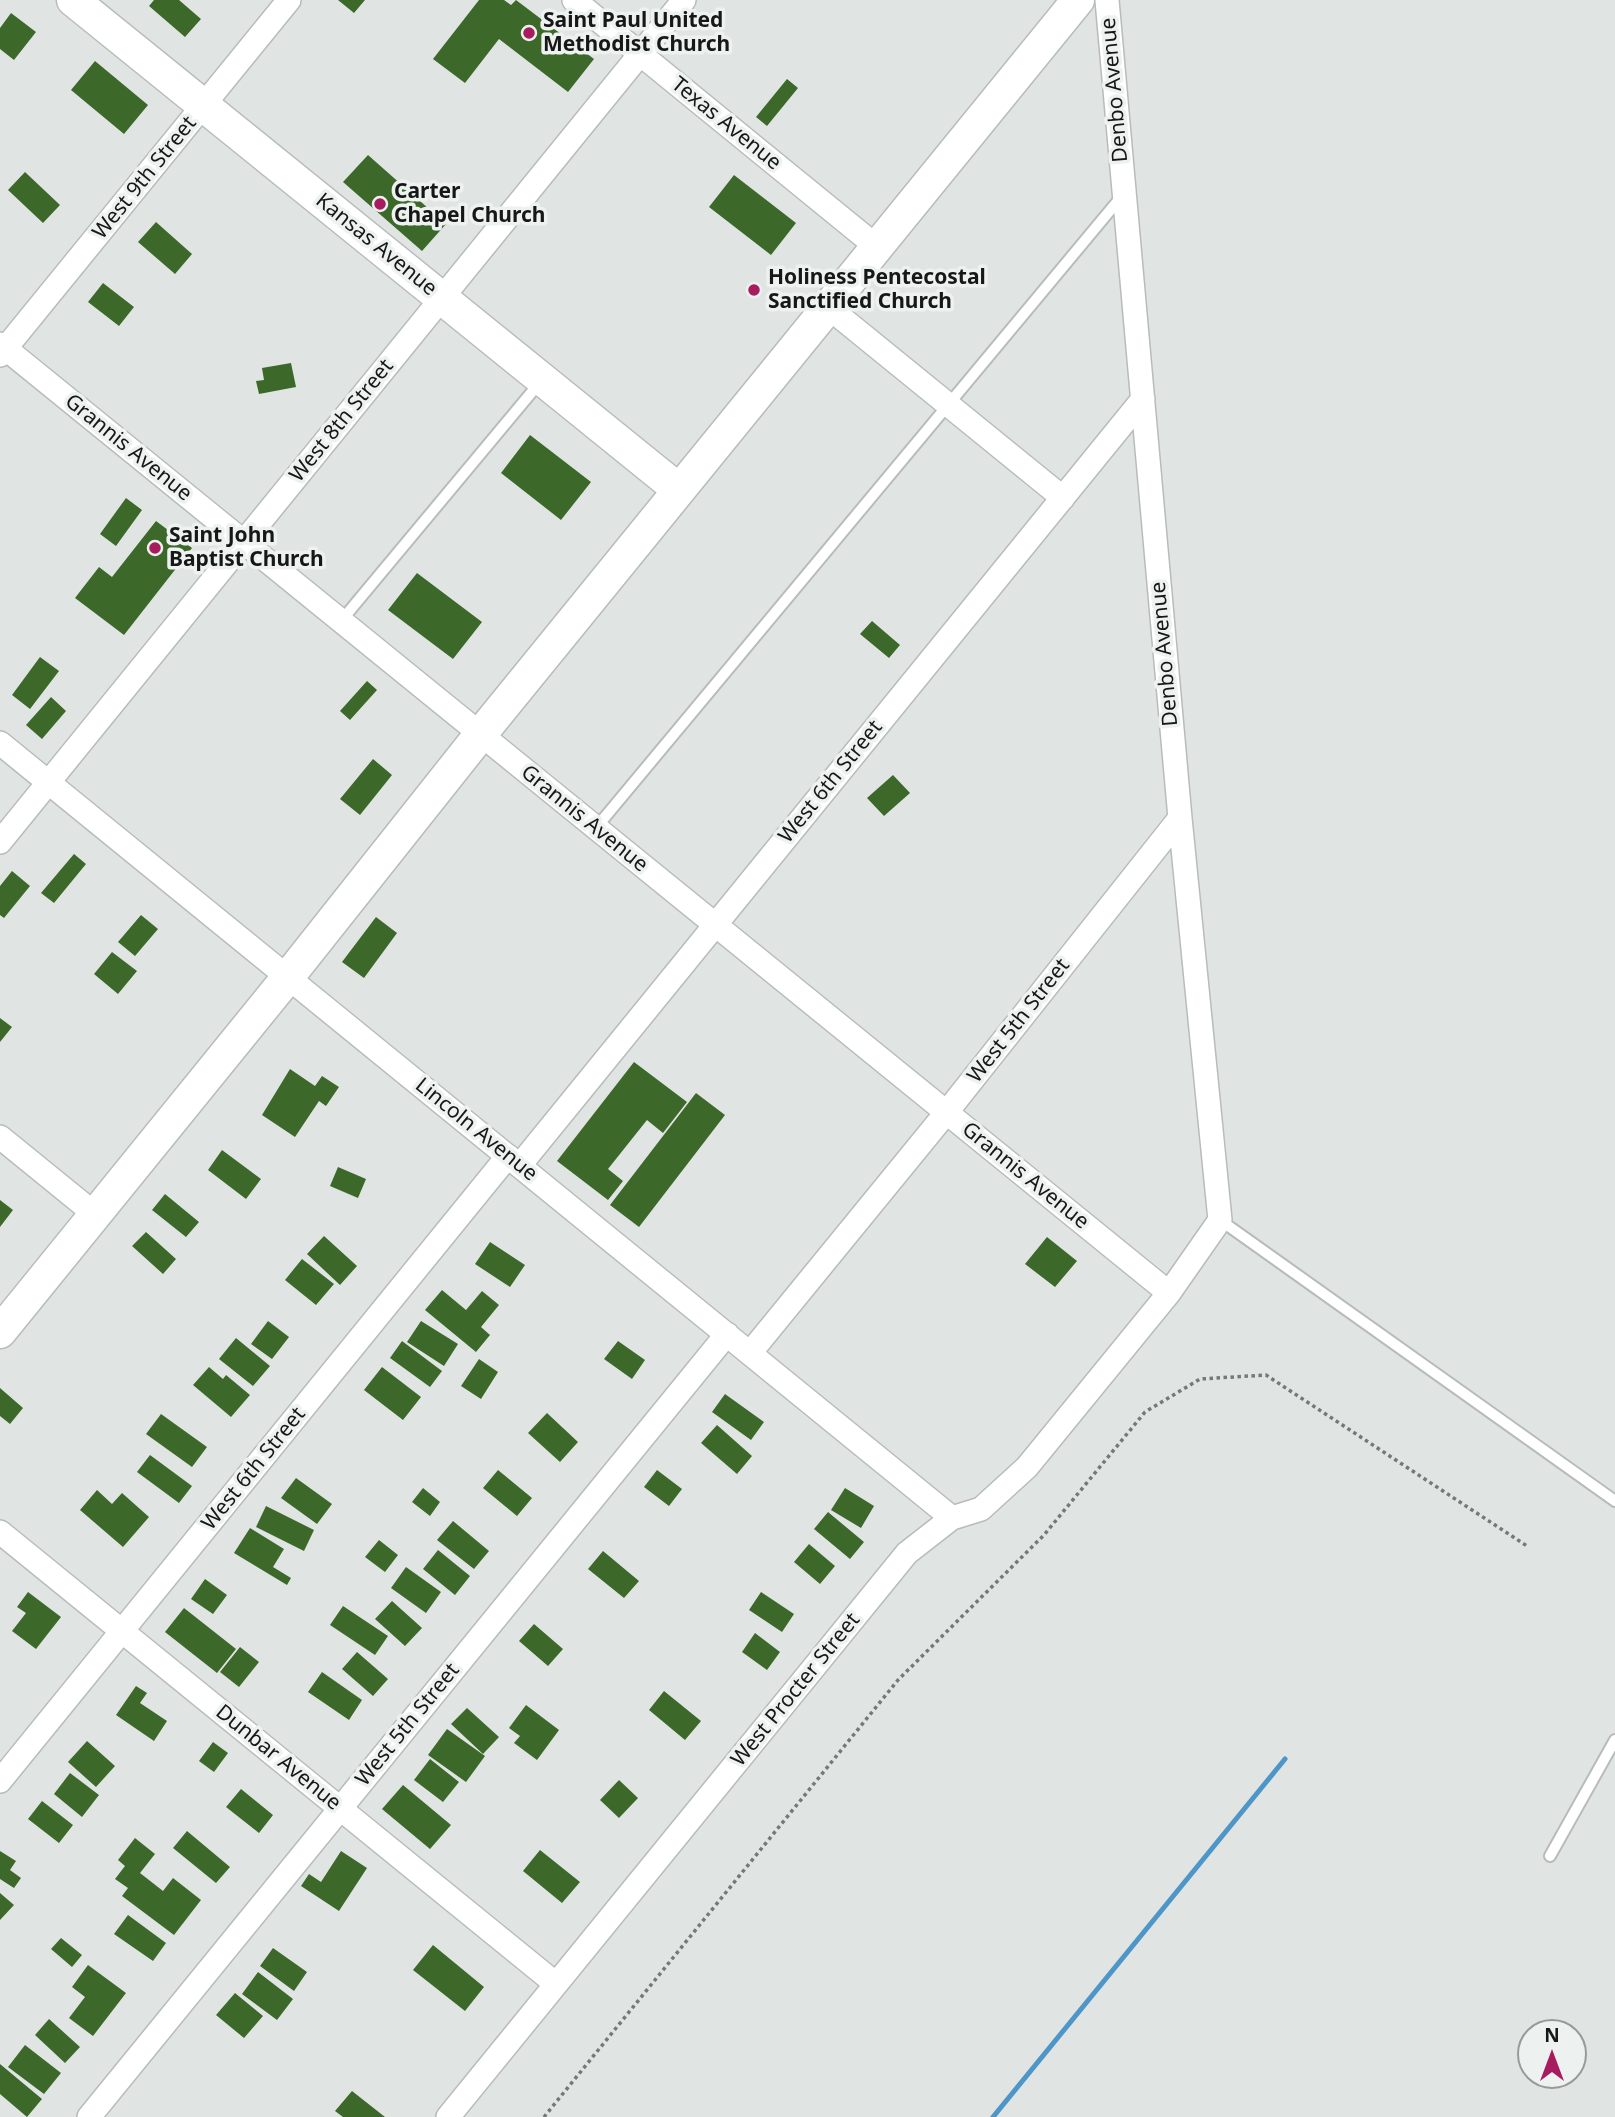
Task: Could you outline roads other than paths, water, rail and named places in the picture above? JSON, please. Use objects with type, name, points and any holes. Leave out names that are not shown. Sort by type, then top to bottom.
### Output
[{"type":"main road","name":"Kansas Avenue","points":[[73,0],[679,491]]},
{"type":"main road","points":[[0,1332],[1075,1]]},
{"type":"street","name":"West 9th Street","points":[[2,349],[289,0]]},
{"type":"street","name":"Texas Avenue","points":[[574,0],[877,247]]},
{"type":"street","name":"West 8th Street","points":[[0,842],[684,0]]},
{"type":"street","name":"Denbo Avenue","points":[[1107,0],[1180,818],[1220,1220]]},
{"type":"street","points":[[828,307],[1063,498]]},
{"type":"street","name":"Grannis Avenue","points":[[2,349],[244,541],[1169,1293]]},
{"type":"street","name":"West 6th Street","points":[[0,1781],[514,1161],[715,925],[1143,399]]},
{"type":"street","name":"Lincoln Avenue","points":[[0,743],[952,1518]]},
{"type":"street","name":"West 5th Street","points":[[750,1353],[946,1113],[1180,818]]},
{"type":"street","points":[[0,1137],[96,1215]]},
{"type":"street","points":[[1169,1293],[1220,1220]]},
{"type":"street","name":"West Procter Street","points":[[448,2117],[907,1553],[952,1518],[981,1509],[1027,1467],[1169,1293]]},
{"type":"street","name":"West 5th Street","points":[[89,2117],[727,1334]]},
{"type":"street","name":"Dunbar Avenue","points":[[0,1532],[556,1984]]},
{"type":"lane","points":[[595,829],[1124,193]]},
{"type":"lane","points":[[341,621],[542,380]]},
{"type":"lane","points":[[1220,1220],[1615,1501]]},
{"type":"lane","points":[[1550,1856],[1615,1740]]},
{"type":"waterway","points":[[993,2117],[1285,1759]]},
{"type":"place","name":"Saint Paul United Methodist Church","points":[[529,33]]},
{"type":"place","name":"Carter Chapel Church","points":[[380,204]]},
{"type":"place","name":"Holiness Pentecostal Sanctified Church","points":[[754,290]]},
{"type":"place","name":"Saint John Baptist Church","points":[[155,548]]}]
